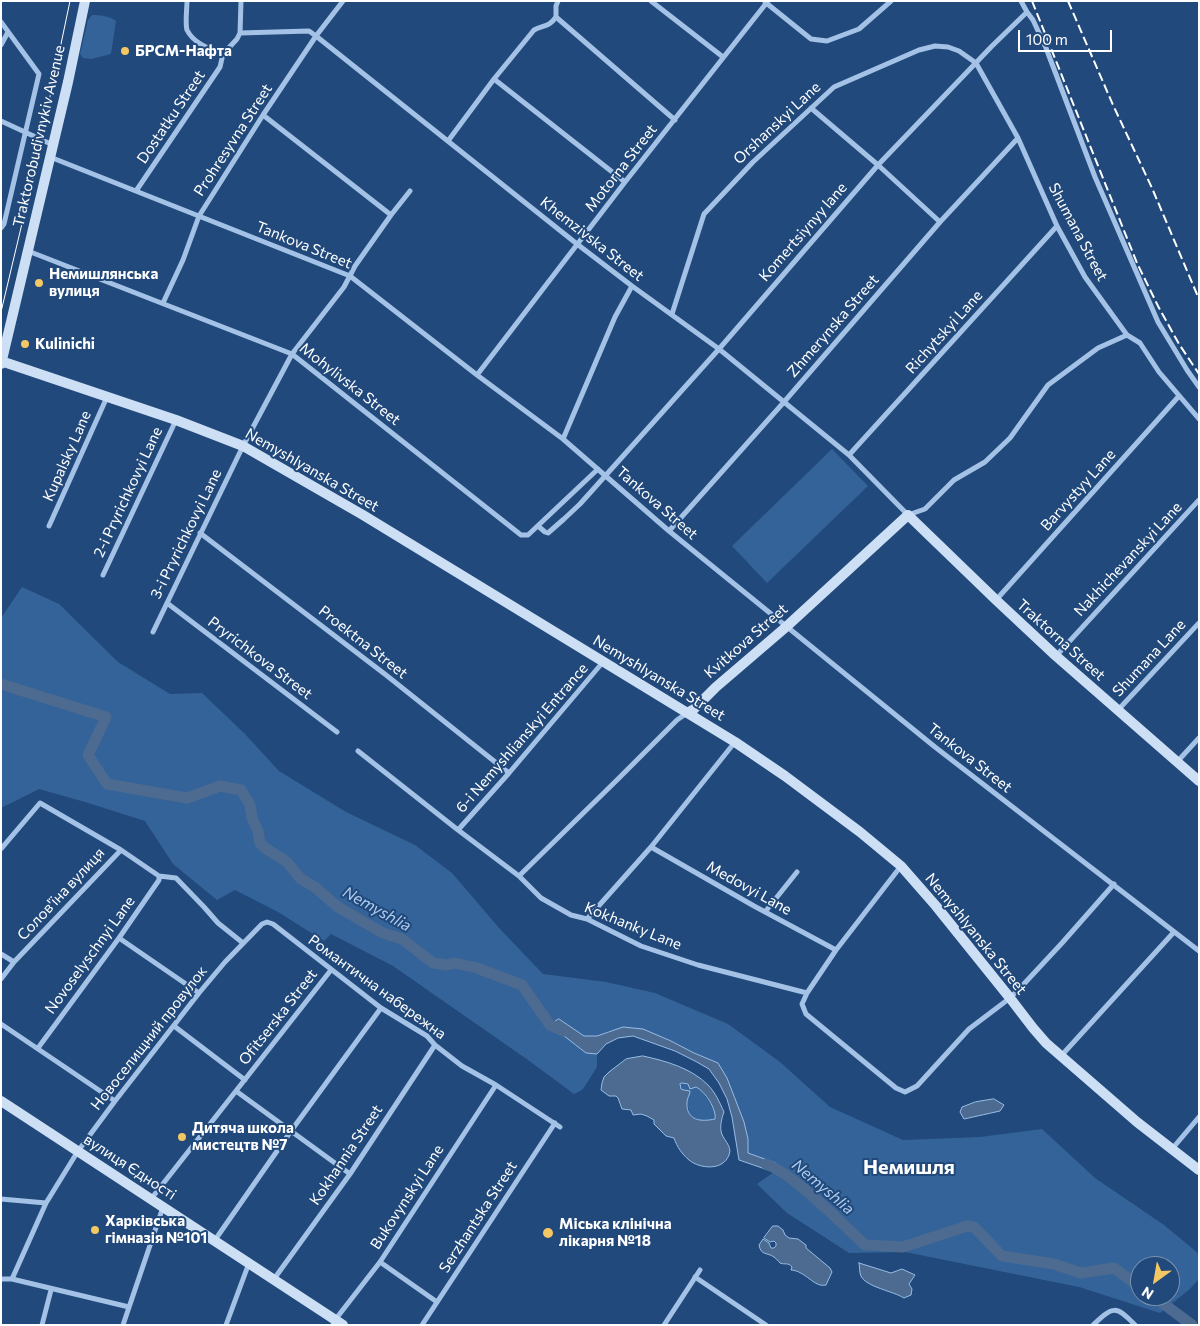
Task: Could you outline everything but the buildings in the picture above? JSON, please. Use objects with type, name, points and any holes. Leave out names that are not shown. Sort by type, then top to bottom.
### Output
[{"type":"street","name":"Traktorobudivnykiv Avenue","points":[[2,362],[85,1]]},
{"type":"street","points":[[187,1],[187,29],[195,40],[203,46],[224,54]]},
{"type":"street","points":[[240,33],[241,1]]},
{"type":"street","name":"Prohresyvna Street","points":[[164,303],[183,260],[199,216],[316,36],[343,1]]},
{"type":"street","points":[[448,141],[494,79],[534,30],[539,27],[548,26],[556,17],[558,1]]},
{"type":"street","points":[[651,1],[723,57]]},
{"type":"street","points":[[766,2],[810,39],[827,41],[859,29],[891,1]]},
{"type":"street","points":[[1021,1],[1033,20],[1046,48],[1095,177],[1158,322],[1199,387]]},
{"type":"street","name":"Motorna Street","points":[[477,375],[766,2]]},
{"type":"street","name":"Komertsiynyy lane","points":[[538,526],[548,533],[580,504],[878,165],[1027,12]]},
{"type":"street","points":[[556,17],[675,120]]},
{"type":"street","points":[[1,22],[39,74],[4,224],[1,228]]},
{"type":"street","name":"Khemzivska Street","points":[[240,33],[309,31],[316,36],[577,244],[719,348],[849,455],[908,515]]},
{"type":"street","points":[[1,45],[8,32]]},
{"type":"street","name":"Dostatku Street","points":[[136,191],[220,67],[224,54],[240,33]]},
{"type":"street","name":"Orshanskyi Lane","points":[[672,314],[704,214],[753,162],[834,87],[919,50],[935,46],[948,47],[958,51],[976,63]]},
{"type":"street","name":"Shumana Street","points":[[976,63],[1018,138],[1057,226],[1084,277],[1127,336],[1140,343],[1159,372],[1199,419]]},
{"type":"street","points":[[494,79],[625,182]]},
{"type":"street","points":[[811,108],[878,165],[940,222]]},
{"type":"street","points":[[264,115],[391,215]]},
{"type":"street","points":[[1,121],[53,145]]},
{"type":"street","name":"Zhmerynska Street","points":[[669,531],[940,222],[1018,138]]},
{"type":"street","name":"Tankova Street","points":[[50,157],[350,276],[563,439],[669,531],[935,747],[1199,951]]},
{"type":"street","name":"3-i Pryrichkovyi Lane","points":[[153,632],[242,446],[292,354],[344,287],[355,266],[410,191]]},
{"type":"street","name":"Richytskyi Lane","points":[[849,455],[1057,226]]},
{"type":"street","name":"Mohylivska Street","points":[[28,251],[292,354],[521,535],[528,535],[538,526]]},
{"type":"street","points":[[563,439],[615,317],[632,286]]},
{"type":"street","points":[[908,515],[924,509],[954,480],[985,462],[1010,438],[1048,385],[1098,348],[1127,336]]},
{"type":"street","name":"Nemyshlyanska Street","points":[[2,362],[108,396],[242,446],[379,525],[735,742],[785,776],[860,832],[900,866],[936,906],[1033,1028],[1061,1056],[1137,1122],[1199,1170]]},
{"type":"street","name":"Kupalsky Lane","points":[[49,526],[108,396]]},
{"type":"street","name":"Barvystyy Lane","points":[[996,600],[1179,396]]},
{"type":"street","name":"2-i Pryrichkovyi Lane","points":[[103,575],[176,420]]},
{"type":"street","points":[[538,526],[598,468]]},
{"type":"street","name":"Nakhichevanskyi Lane","points":[[1056,656],[1199,500]]},
{"type":"street","name":"Traktorna Street","points":[[908,515],[1056,656],[1199,782]]},
{"type":"street","name":"Kvitkova Street","points":[[519,876],[677,720],[694,709],[716,687],[786,627],[908,515]]},
{"type":"street","name":"Proektna Street","points":[[200,532],[386,675],[509,774]]},
{"type":"street","name":"Pryrichkova Street","points":[[167,603],[337,732]]},
{"type":"street","name":"Shumana Lane","points":[[1118,710],[1199,623]]},
{"type":"street","name":"6-i Nemyshlianskyi Entrance","points":[[458,830],[509,774],[603,662]]},
{"type":"street","points":[[1177,763],[1199,738]]},
{"type":"street","points":[[587,919],[651,847],[735,742]]},
{"type":"street","points":[[358,751],[519,876]]},
{"type":"street","points":[[1,849],[40,803],[121,850],[159,876],[176,878],[218,923],[243,943]]},
{"type":"street","name":"Medovyi Lane","points":[[651,847],[836,950]]},
{"type":"street","name":"Солов'їна вулиця","points":[[1,979],[14,962],[121,850]]},
{"type":"street","points":[[900,866],[836,950],[806,993],[802,1004],[806,1014],[896,1088],[905,1092],[917,1086],[969,1029],[1010,998],[1034,974],[1114,884]]},
{"type":"street","points":[[765,912],[797,872]]},
{"type":"street","name":"Novoselyschnyi Lane","points":[[38,1048],[119,938],[159,880],[159,876]]},
{"type":"street","name":"Kokhanky Lane","points":[[519,876],[541,898],[571,915],[587,919],[641,946],[698,965],[806,993]]},
{"type":"street","name":"Романтична набережна","points":[[243,943],[262,924],[267,922],[272,924],[380,1008],[427,1036],[435,1045],[462,1066],[496,1085],[560,1128]]},
{"type":"street","points":[[1061,1056],[1174,932]]},
{"type":"street","points":[[119,938],[199,993]]},
{"type":"street","name":"Новоселищний провулок","points":[[12,1279],[46,1203],[78,1151],[199,993],[243,943]]},
{"type":"street","points":[[1,954],[14,962]]},
{"type":"street","name":"Ofitserska Street","points":[[151,1199],[331,970]]},
{"type":"street","points":[[215,1240],[380,1008]]},
{"type":"street","points":[[1,1024],[115,1101]]},
{"type":"street","name":"Ofitserska Street","points":[[174,1026],[245,1080]]},
{"type":"street","name":"Kokhannia Street","points":[[274,1278],[350,1174],[435,1045]]},
{"type":"street","name":"Bukovynskyi Lane","points":[[337,1323],[380,1262],[496,1085]]},
{"type":"street","points":[[236,1091],[350,1174]]},
{"type":"street","name":"вулиця Єдності","points":[[1,1101],[274,1278],[337,1323]]},
{"type":"street","points":[[1172,1149],[1199,1117]]},
{"type":"street","name":"Serzhantska Street","points":[[422,1325],[555,1124]]},
{"type":"street","points":[[1,1199],[46,1203]]},
{"type":"street","points":[[123,1325],[163,1207]]},
{"type":"street","points":[[226,1325],[249,1262]]},
{"type":"street","points":[[380,1262],[437,1302]]},
{"type":"street","points":[[664,1325],[700,1270]]},
{"type":"street","points":[[695,1277],[766,1325]]},
{"type":"street","points":[[1,1278],[129,1307]]},
{"type":"street","points":[[42,1325],[51,1290]]},
{"type":"street","points":[[1093,1325],[1109,1311],[1117,1310],[1123,1313],[1134,1325]]},
{"type":"shaded area","points":[[92,15],[108,17],[116,21],[111,54],[91,59],[83,58],[80,54],[88,20]]},
{"type":"shaded area","points":[[832,449],[868,486],[767,583],[732,546]]},
{"type":"shaded area","points":[[22,587],[59,604],[118,662],[170,694],[202,693],[245,734],[279,771],[346,812],[415,845],[452,873],[500,929],[543,974],[606,982],[655,993],[728,1024],[780,1062],[830,1107],[903,1140],[980,1137],[1042,1129],[1095,1178],[1164,1225],[1199,1254],[1199,1279],[1180,1297],[1180,1256],[1130,1256],[1130,1303],[1079,1287],[905,1252],[849,1253],[787,1213],[757,1184],[774,1172],[781,1170],[763,1158],[748,1153],[748,1139],[718,1063],[643,1029],[609,1031],[597,1036],[584,1036],[559,1019],[551,1025],[586,1053],[597,1054],[597,1067],[583,1089],[574,1094],[393,966],[331,934],[324,941],[278,912],[235,890],[217,900],[173,864],[145,821],[39,789],[1,808],[1,618]]},
{"type":"shaded area","points":[[559,1019],[584,1036],[597,1036],[623,1027],[643,1029],[718,1063],[727,1078],[744,1122],[748,1139],[748,1153],[776,1163],[782,1170],[774,1172],[739,1160],[727,1099],[709,1069],[675,1051],[633,1036],[618,1038],[606,1044],[597,1054],[586,1053],[550,1025]]},
{"type":"shaded area","points":[[643,1056],[669,1063],[694,1074],[708,1085],[724,1112],[721,1121],[721,1131],[730,1152],[722,1164],[705,1167],[689,1160],[682,1153],[674,1138],[666,1136],[654,1124],[654,1120],[641,1114],[633,1115],[631,1110],[622,1109],[616,1096],[609,1096],[601,1090],[604,1077],[626,1059]],"holes":[[[680,1084],[688,1084],[690,1089],[696,1087],[706,1097],[712,1106],[715,1119],[700,1120],[692,1117],[687,1108],[690,1091],[681,1089]]]},
{"type":"shaded area","points":[[682,1083],[699,1088],[702,1091],[716,1113],[715,1119],[702,1120],[690,1115],[684,1090],[680,1087]]},
{"type":"shaded area","points":[[994,1099],[1004,1105],[1000,1111],[964,1119],[960,1112],[962,1107],[975,1102]]},
{"type":"shaded area","points":[[773,1226],[778,1226],[789,1238],[798,1239],[830,1268],[832,1272],[826,1285],[818,1284],[801,1273],[791,1270],[792,1267],[789,1265],[780,1263],[774,1257],[761,1251],[759,1245],[763,1239],[769,1243],[771,1248],[776,1246],[774,1241],[770,1242],[764,1238]]},
{"type":"shaded area","points":[[859,1263],[891,1273],[902,1269],[915,1275],[909,1284],[912,1289],[911,1295],[904,1298],[868,1283],[861,1276]]},
{"type":"shaded area","points":[[1138,1306],[1169,1306],[1160,1313]]},
{"type":"waterway","name":"Nemyshlia","points":[[1,684],[106,717],[88,755],[107,784],[187,798],[220,786],[241,790],[250,805],[260,843],[287,862],[300,878],[316,888],[338,907],[383,933],[402,939],[433,963],[447,965],[454,963],[477,968],[522,985],[550,1025],[563,1031]]},
{"type":"waterway","name":"Nemyshlia","points":[[766,1164],[780,1171],[800,1186],[865,1245],[903,1247],[967,1226],[974,1227],[1002,1256],[1054,1264],[1081,1273],[1114,1268],[1130,1280]]},
{"type":"waterway","name":"Nemyshlia","points":[[1166,1306],[1192,1325]]},
{"type":"tram line","points":[[1,312],[34,173],[70,1]]},
{"type":"railway","points":[[1032,1],[1137,263],[1179,344],[1199,374]]},
{"type":"railway","points":[[1068,1],[1113,105],[1152,188],[1199,299]]},
{"type":"place","name":"БРСМ-Нафта","points":[[125,51]]},
{"type":"place","name":"Немишлянська вулиця","points":[[39,283]]},
{"type":"place","name":"Kulinichi","points":[[25,344]]},
{"type":"place","name":"Дитяча школа мистецтв №7","points":[[182,1137]]},
{"type":"place","name":"Харківська гімназія №101","points":[[95,1230]]},
{"type":"place","name":"Міська клінічна лікарня №18","points":[[548,1233]]},
{"type":"district","name":"Немишля","points":[[909,1167]]}]
